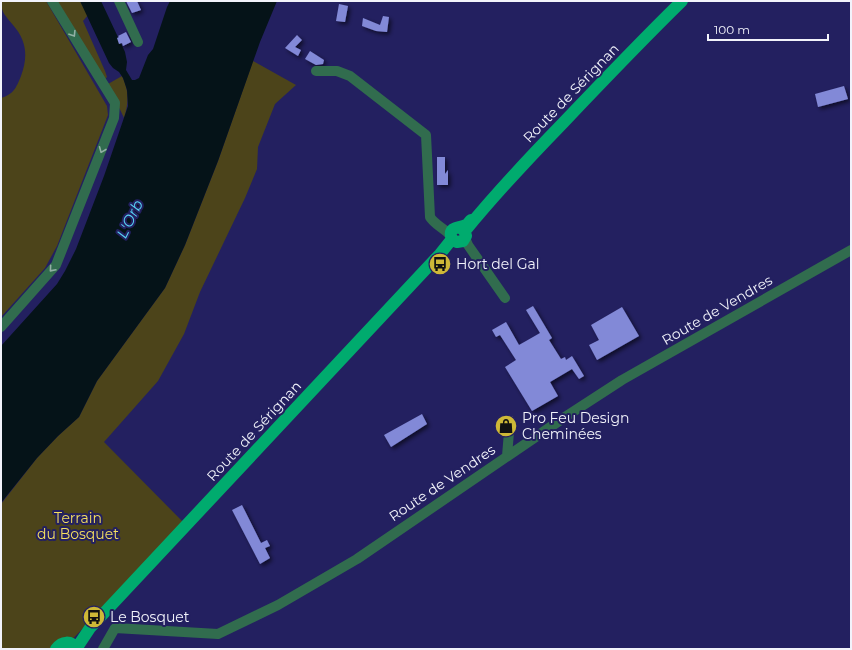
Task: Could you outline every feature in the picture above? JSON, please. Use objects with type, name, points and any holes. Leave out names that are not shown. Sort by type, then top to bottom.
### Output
[{"type":"main road","name":"Route de Sérignan","points":[[56,649],[61,644],[74,647],[90,628],[588,96],[682,1]]},
{"type":"street","points":[[1,327],[56,265],[114,118],[115,103],[52,1]]},
{"type":"street","points":[[119,1],[138,42]]},
{"type":"street","points":[[316,71],[338,71],[350,76],[426,135],[430,217],[433,221],[457,236],[505,298]]},
{"type":"street","name":"Route de Vendres","points":[[103,649],[115,628],[218,634],[278,605],[357,559],[507,456],[622,380],[851,250]]},
{"type":"street","points":[[507,456],[509,432]]},
{"type":"green space","points":[[1,1],[46,1],[107,106],[108,115],[57,246],[45,268],[1,317],[1,98],[9,95],[16,87],[25,62],[25,49],[24,43],[18,31],[4,14]]},
{"type":"green space","points":[[56,1],[80,1],[88,15],[83,21],[107,77],[104,80]]},
{"type":"green space","name":"Terrain du Bosquet","points":[[253,61],[296,85],[275,104],[258,147],[257,169],[245,198],[200,292],[184,334],[158,381],[104,442],[184,523],[63,649],[1,649],[1,504],[37,458],[79,417],[97,381],[165,288],[185,245],[218,161]]},
{"type":"green space","points":[[122,76],[128,97],[124,118],[108,84]]},
{"type":"water","name":"L'Orb","points":[[80,1],[101,1],[125,52],[127,62],[126,70],[132,80],[135,80],[139,78],[148,55],[153,49],[170,1],[277,1],[260,42],[218,161],[185,245],[165,288],[97,381],[79,417],[37,458],[1,503],[1,346],[57,284],[65,271],[76,249],[104,176],[128,106],[127,90],[123,78],[109,63]]},
{"type":"building","points":[[126,1],[137,1],[141,10],[132,13]]},
{"type":"building","points":[[339,4],[348,6],[345,22],[336,21]]},
{"type":"building","points":[[383,16],[389,17],[387,32],[376,31],[362,26],[363,18],[380,25]]},
{"type":"building","points":[[126,32],[131,42],[123,46],[122,43],[119,44],[117,38]]},
{"type":"building","points":[[297,35],[302,40],[295,47],[301,50],[298,56],[285,48]]},
{"type":"building","points":[[310,51],[324,60],[323,64],[316,65],[305,59]]},
{"type":"building","points":[[844,86],[848,99],[818,107],[815,94]]},
{"type":"building","points":[[437,157],[445,157],[445,174],[448,170],[448,185],[437,185]]},
{"type":"building","points":[[533,306],[552,338],[549,340],[561,359],[565,357],[566,360],[572,356],[584,376],[579,379],[572,369],[550,382],[558,396],[532,411],[505,367],[516,360],[500,335],[496,337],[492,330],[506,322],[519,345],[540,333],[526,310]]},
{"type":"building","points":[[622,307],[639,336],[597,360],[589,345],[599,340],[591,325]]},
{"type":"building","points":[[422,414],[427,424],[391,447],[384,435]]},
{"type":"building","points":[[242,505],[261,543],[267,540],[270,546],[265,548],[270,558],[260,564],[232,510]]},
{"type":"place","name":"Hort del Gal","points":[[440,264]]},
{"type":"place","name":"Pro Feu Design Cheminées","points":[[506,426]]},
{"type":"place","name":"Le Bosquet","points":[[94,617]]}]
